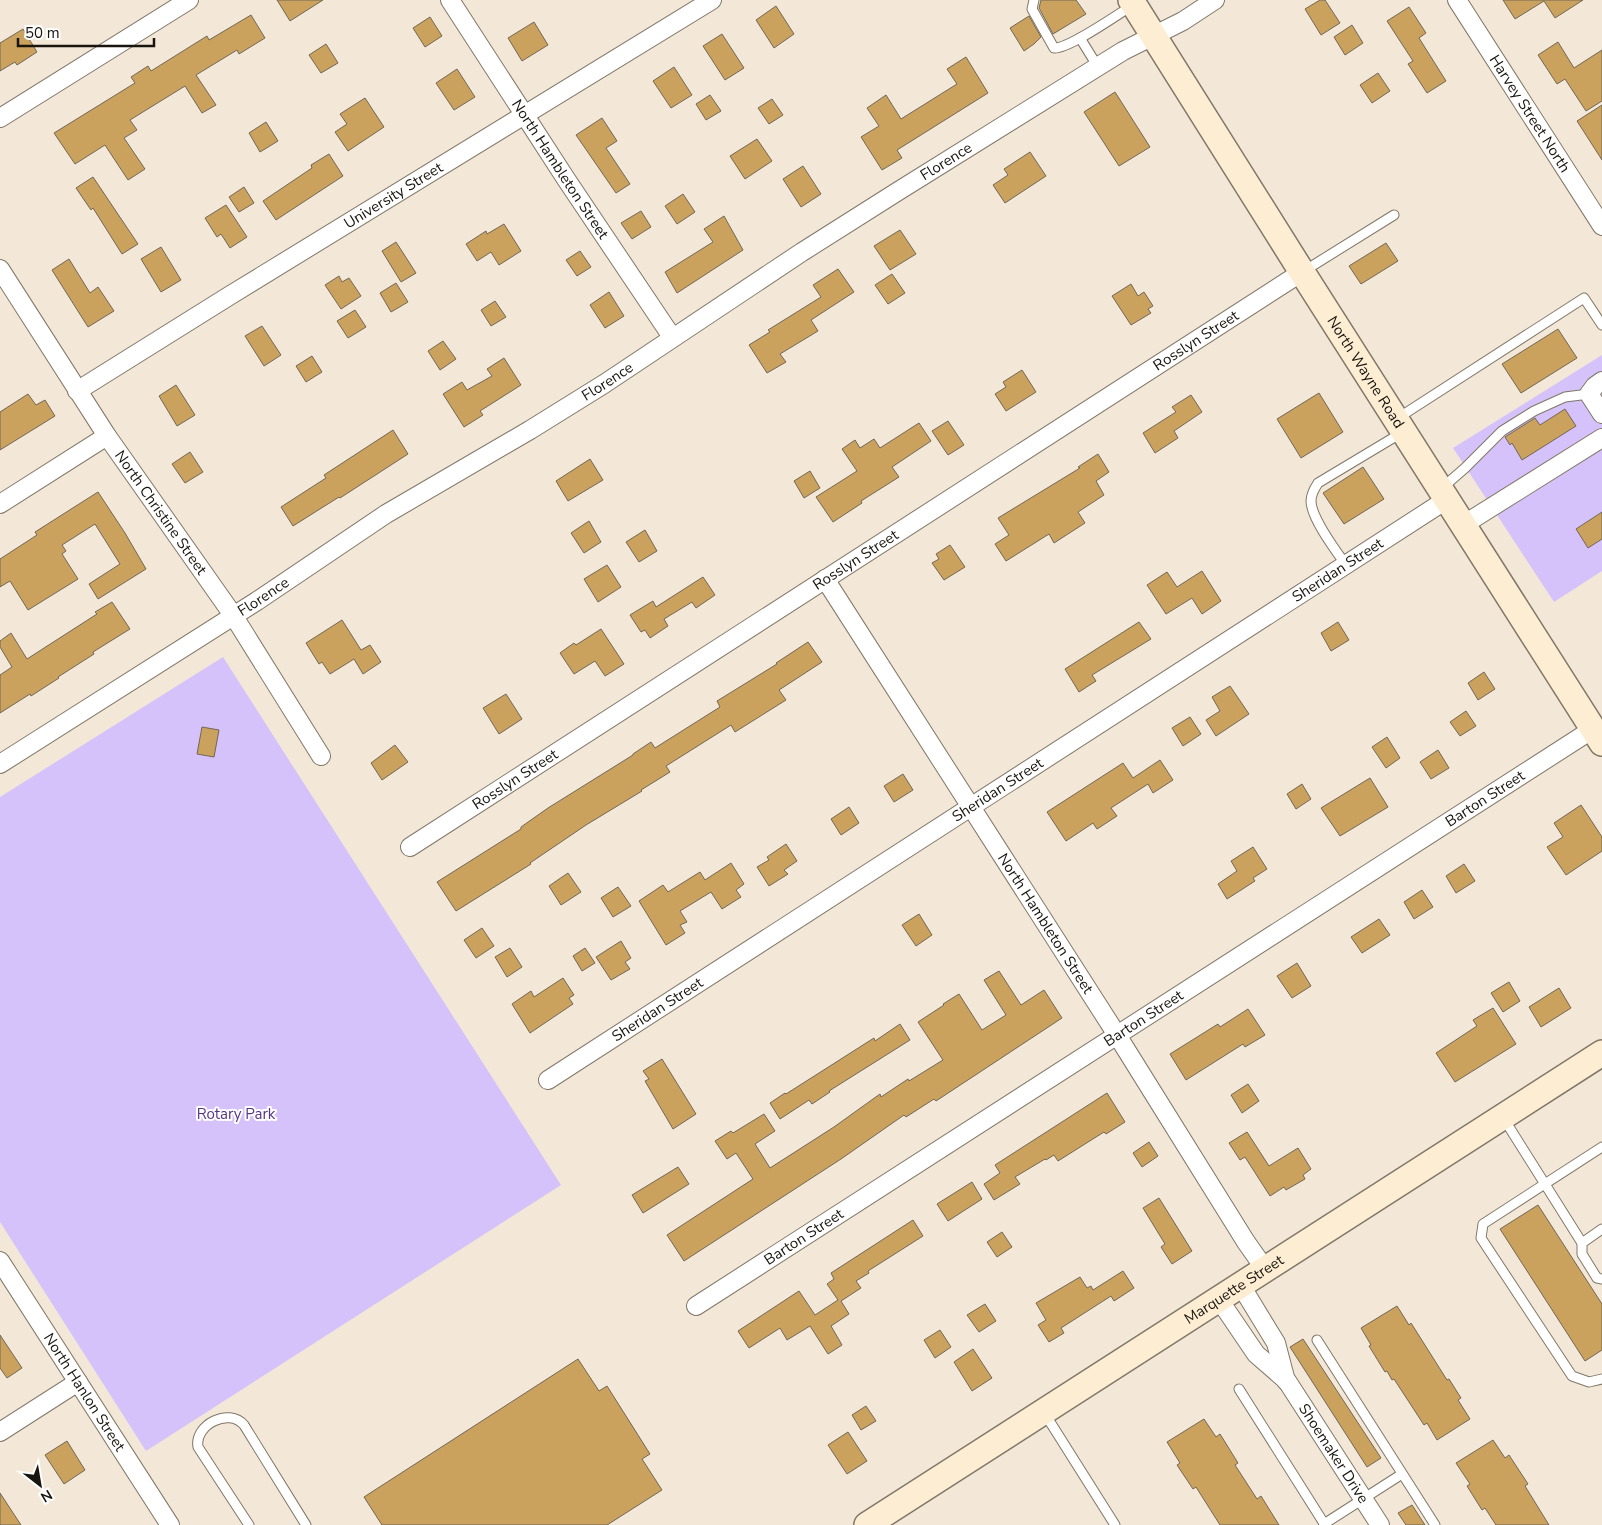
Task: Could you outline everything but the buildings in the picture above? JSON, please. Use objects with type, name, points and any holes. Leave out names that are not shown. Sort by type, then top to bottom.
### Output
[{"type":"street","points":[[0,118],[189,0]]},
{"type":"street","name":"North Hambleton Street","points":[[450,0],[526,114],[566,179],[672,337]]},
{"type":"street","name":"University Street","points":[[78,391],[712,0]]},
{"type":"street","name":"Florence","points":[[0,764],[233,615],[386,514],[530,430],[604,384],[672,337],[884,200],[1098,67],[1182,21],[1215,0]]},
{"type":"street","name":"Harvey Street North","points":[[1457,0],[1602,226]]},
{"type":"street","name":"North Wayne Road","points":[[1132,2],[1443,495],[1598,736]]},
{"type":"street","name":"North Christine Street","points":[[0,269],[108,436],[233,615],[321,756]]},
{"type":"street","name":"Rosslyn Street","points":[[410,847],[1302,272]]},
{"type":"street","points":[[1602,381],[1589,394],[1602,414]]},
{"type":"street","points":[[0,504],[108,436]]},
{"type":"street","points":[[1462,524],[1602,438]]},
{"type":"street","name":"Sheridan Street","points":[[548,1080],[1346,564],[1443,495]]},
{"type":"street","name":"North Hambleton Street","points":[[825,579],[1117,1035],[1246,1242],[1265,1269]]},
{"type":"street","name":"Barton Street","points":[[696,1306],[1117,1035],[1598,736]]},
{"type":"street","name":"Marquette Street","points":[[867,1525],[1602,1053]]},
{"type":"street","name":"North Hanlon Street","points":[[0,1261],[170,1525]]},
{"type":"street","name":"Shoemaker Drive","points":[[1240,1284],[1276,1342],[1287,1381]]},
{"type":"street","name":"Shoemaker Drive","points":[[1218,1298],[1256,1354],[1287,1381],[1380,1525]]},
{"type":"street","points":[[0,1432],[78,1382]]},
{"type":"lane","points":[[1034,0],[1032,9],[1054,48],[1063,47],[1080,38],[1132,2]]},
{"type":"lane","points":[[1080,38],[1098,67]]},
{"type":"lane","points":[[1302,272],[1394,214]]},
{"type":"lane","points":[[1346,564],[1317,520],[1311,503],[1312,492],[1318,483],[1584,298],[1602,325]]},
{"type":"lane","points":[[1443,495],[1465,468],[1502,431],[1534,410],[1565,398],[1589,394]]},
{"type":"lane","points":[[1502,1117],[1582,1243],[1582,1254],[1597,1278],[1602,1279]]},
{"type":"lane","points":[[1602,1147],[1483,1224],[1481,1238],[1572,1376],[1589,1382],[1602,1379]]},
{"type":"lane","points":[[1582,1243],[1602,1230]]},
{"type":"lane","points":[[1317,1340],[1435,1525]]},
{"type":"lane","points":[[1238,1390],[1324,1524],[1402,1474]]},
{"type":"lane","points":[[1043,1412],[1115,1525]]},
{"type":"lane","points":[[249,1525],[198,1447],[197,1440],[200,1433],[216,1420],[227,1417],[234,1418],[244,1426],[306,1525]]},
{"type":"green space","points":[[1602,355],[1602,571],[1554,602],[1453,448]]},
{"type":"green space","name":"Rotary Park","points":[[223,657],[561,1185],[146,1451],[0,1222],[0,797]]}]
